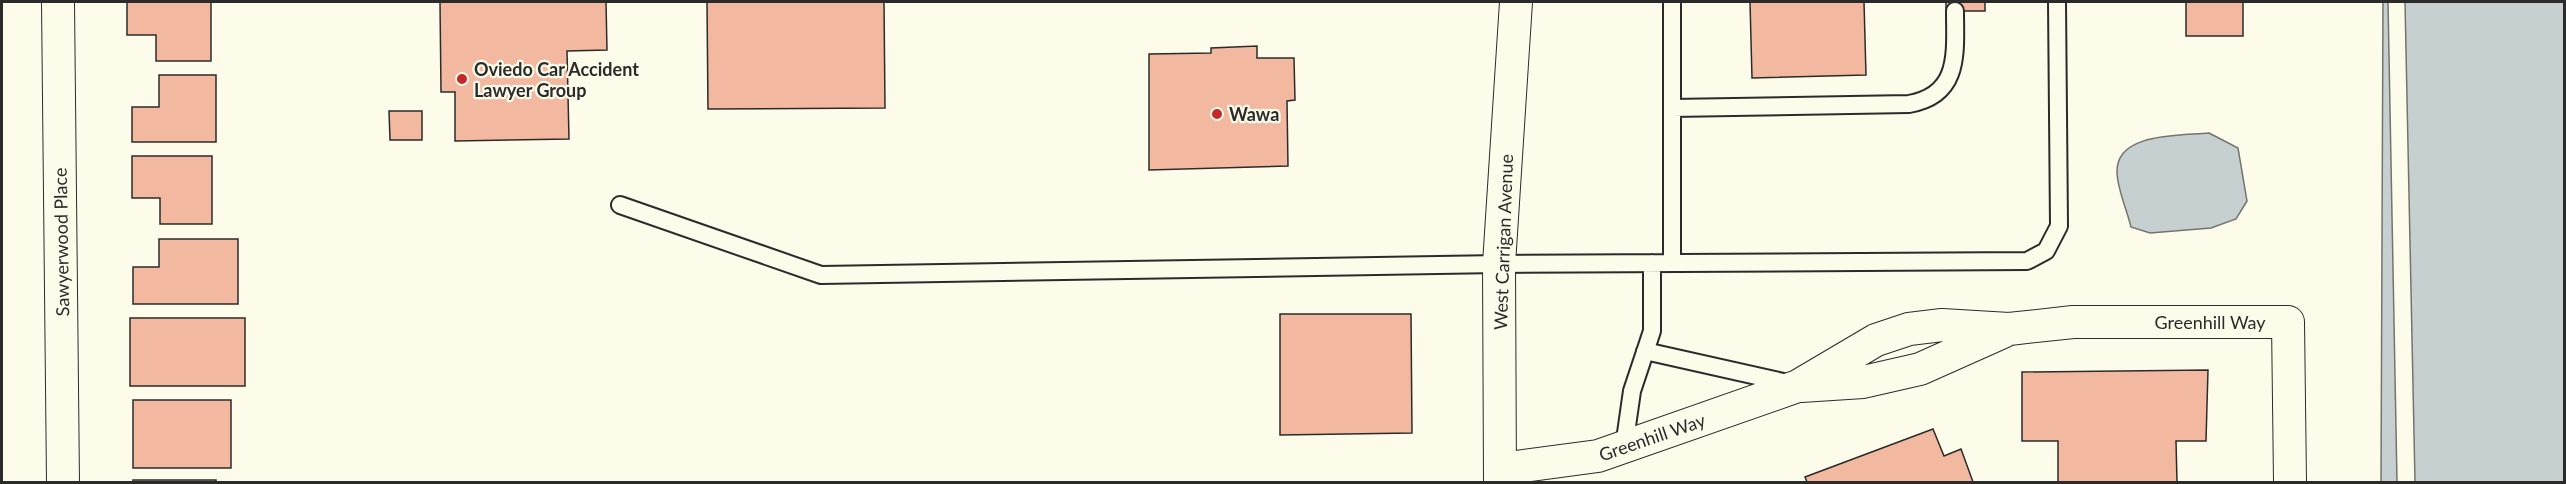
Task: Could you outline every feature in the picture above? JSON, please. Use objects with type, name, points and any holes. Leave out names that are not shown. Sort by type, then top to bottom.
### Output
[{"type":"street","name":"Sawyerwood Place","points":[[58,2],[63,483]]},
{"type":"street","name":"West Carrigan Avenue","points":[[1500,476],[1499,264],[1516,2]]},
{"type":"street","name":"Greenhill Way","points":[[1500,476],[1598,456],[1798,386],[1876,340],[1909,329],[1942,325],[2009,329],[2073,322],[2288,322],[2290,483]]},
{"type":"street","name":"Greenhill Way","points":[[1798,386],[1863,382],[1920,369],[2009,329]]},
{"type":"lane","points":[[1671,2],[1672,263]]},
{"type":"lane","points":[[620,205],[821,274],[1499,264],[2027,261],[2046,250],[2059,226],[2057,2]]},
{"type":"lane","points":[[1672,108],[1924,102],[1942,90],[1950,75],[1955,57],[1955,11]]},
{"type":"lane","points":[[1624,447],[1632,391],[1652,331],[1652,263]]},
{"type":"lane","points":[[1645,351],[1798,386]]},
{"type":"shaded area","points":[[2383,2],[2388,2],[2397,482],[2381,482]]},
{"type":"shaded area","points":[[2405,2],[2564,2],[2564,482],[2415,482]]},
{"type":"shaded area","points":[[2209,133],[2238,148],[2247,201],[2236,219],[2211,228],[2150,233],[2131,227],[2117,178],[2120,159],[2127,149],[2138,143],[2167,136]]},
{"type":"building","points":[[127,2],[211,2],[211,61],[156,61],[156,35],[127,35]]},
{"type":"building","points":[[440,2],[606,2],[607,50],[567,51],[569,139],[455,141],[455,92],[441,92]]},
{"type":"building","points":[[707,2],[884,2],[885,108],[708,109]]},
{"type":"building","points":[[1750,2],[1864,2],[1866,75],[1752,78]]},
{"type":"building","points":[[1946,2],[1985,2],[1985,11],[1946,11]]},
{"type":"building","points":[[2186,2],[2243,2],[2243,36],[2186,36]]},
{"type":"building","points":[[1257,46],[1257,58],[1294,58],[1295,100],[1287,101],[1288,166],[1149,170],[1149,54],[1211,53],[1211,48]]},
{"type":"building","points":[[159,75],[216,75],[216,142],[132,142],[132,107],[159,107]]},
{"type":"building","points":[[389,111],[422,111],[422,140],[390,140]]},
{"type":"building","points":[[132,156],[212,156],[212,224],[160,224],[160,198],[132,198]]},
{"type":"building","points":[[159,239],[238,239],[238,304],[133,304],[133,267],[159,267]]},
{"type":"building","points":[[1280,314],[1411,314],[1412,433],[1280,435]]},
{"type":"building","points":[[130,318],[245,318],[245,386],[130,386]]},
{"type":"building","points":[[2208,370],[2206,441],[2176,441],[2177,482],[2058,482],[2058,441],[2022,441],[2022,372]]},
{"type":"building","points":[[133,400],[231,400],[231,468],[133,468]]},
{"type":"building","points":[[1933,429],[1944,456],[1961,449],[1973,482],[1807,482],[1805,477]]},
{"type":"building","points":[[133,480],[216,480],[216,482],[133,482]]},
{"type":"place","name":"Oviedo Car Accident Lawyer Group","points":[[462,79]]},
{"type":"place","name":"Wawa","points":[[1217,114]]}]
